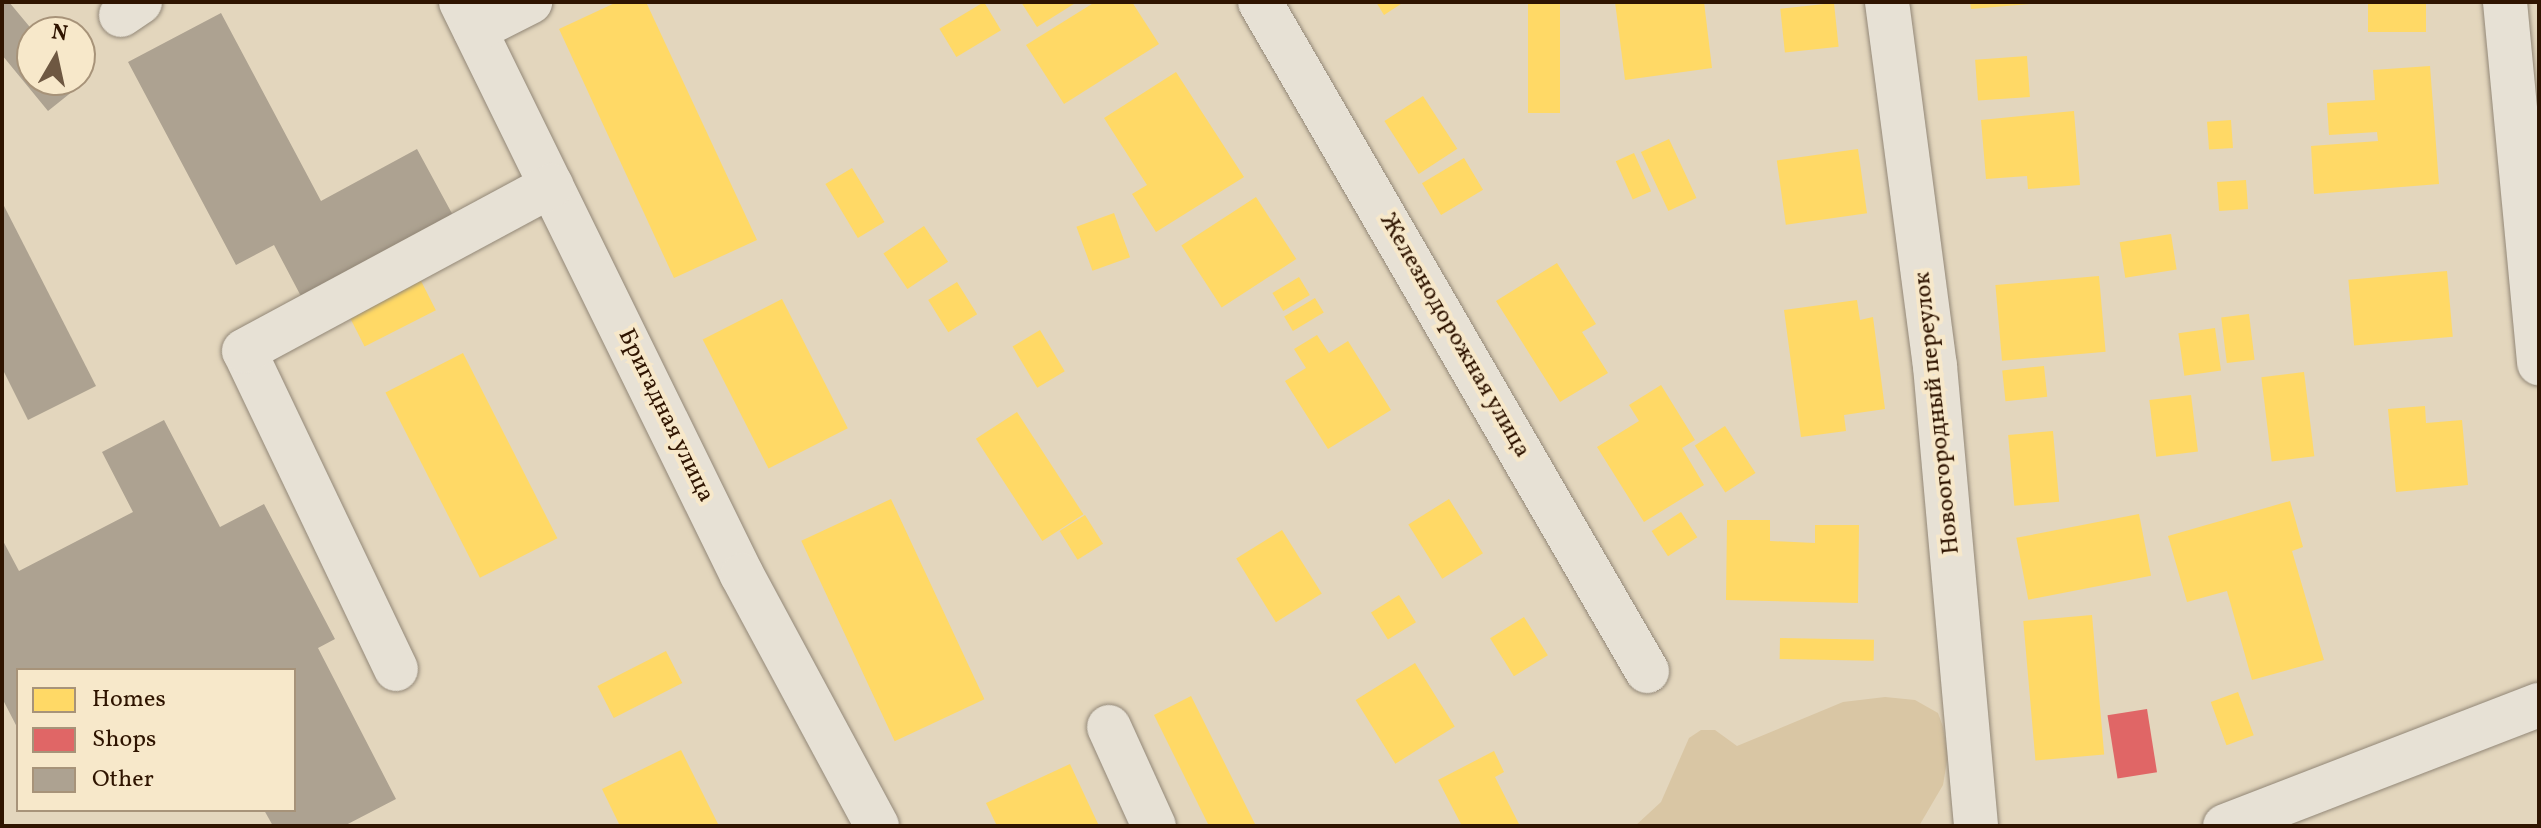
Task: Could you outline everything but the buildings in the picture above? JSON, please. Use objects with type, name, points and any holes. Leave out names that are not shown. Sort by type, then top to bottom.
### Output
[{"type":"street","points":[[468,16],[530,2]]},
{"type":"street","name":"Железнодорожная улица","points":[[1260,2],[1647,671]]},
{"type":"street","name":"Новоогородный переулок","points":[[1887,2],[1935,366],[1976,826]]},
{"type":"street","points":[[2505,2],[2539,363]]},
{"type":"street","name":"Бригадная улица","points":[[468,16],[742,575],[877,826]]},
{"type":"street","points":[[396,669],[244,351],[551,186]]},
{"type":"street","points":[[2225,826],[2539,705]]},
{"type":"street","points":[[1109,727],[1154,826]]},
{"type":"shaded area","points":[[1885,697],[1915,700],[1938,713],[1943,727],[1948,755],[1943,785],[1919,826],[1635,826],[1661,802],[1689,738],[1701,730],[1715,730],[1737,746],[1843,702]]}]
